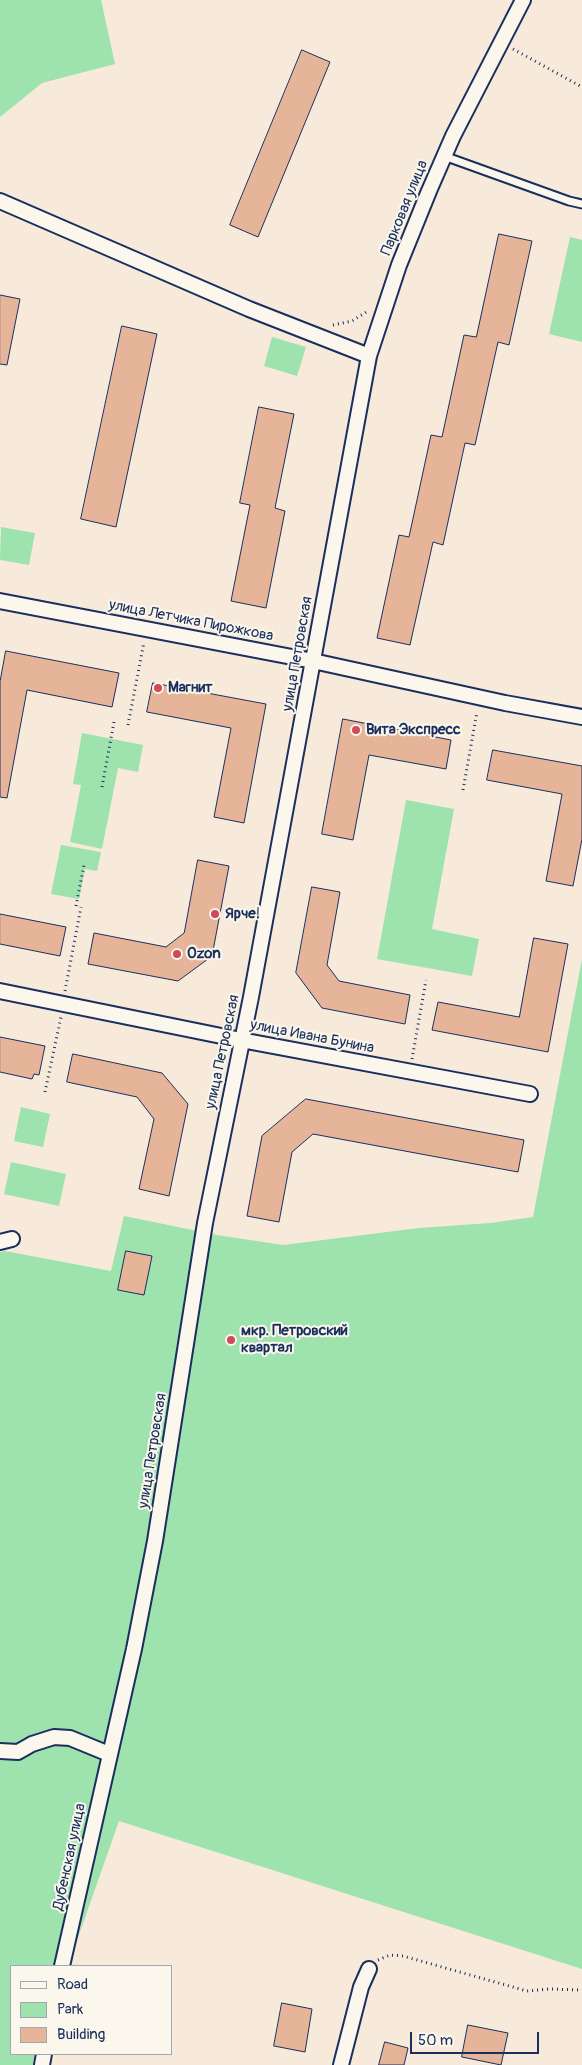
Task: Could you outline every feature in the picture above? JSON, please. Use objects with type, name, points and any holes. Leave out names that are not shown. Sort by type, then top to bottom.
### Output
[{"type":"street","name":"Парковая улица","points":[[369,356],[399,265],[444,156],[522,0]]},
{"type":"street","points":[[0,201],[108,250],[249,309],[369,356]]},
{"type":"street","name":"улица Петровская","points":[[109,1754],[134,1649],[155,1541],[205,1223],[369,356]]},
{"type":"street","name":"улица Летчика Пирожкова","points":[[0,601],[313,660],[480,698],[582,716]]},
{"type":"street","name":"улица Ивана Бунина","points":[[0,991],[241,1040],[530,1094]]},
{"type":"street","points":[[0,1751],[18,1752],[32,1744],[54,1736],[70,1738],[109,1754]]},
{"type":"street","name":"Дубенская улица","points":[[62,1965],[109,1754]]},
{"type":"street","points":[[341,2065],[361,1987],[368,1969]]},
{"type":"lane","points":[[444,156],[582,204]]},
{"type":"path","points":[[501,42],[582,87]]},
{"type":"path","points":[[327,325],[352,321],[373,307]]},
{"type":"path","points":[[128,725],[146,629]]},
{"type":"path","points":[[463,790],[480,698]]},
{"type":"path","points":[[102,787],[114,722]]},
{"type":"path","points":[[76,906],[84,866]]},
{"type":"path","points":[[45,1092],[81,907]]},
{"type":"path","points":[[409,1072],[426,980]]},
{"type":"path","points":[[368,1969],[382,1958],[397,1955],[527,1991],[549,1989],[582,1990]]},
{"type":"green space","points":[[0,0],[101,0],[115,64],[42,83],[0,117]]},
{"type":"green space","points":[[570,237],[582,240],[582,342],[549,334]]},
{"type":"green space","points":[[272,337],[306,347],[297,376],[264,366]]},
{"type":"green space","points":[[1,527],[35,533],[29,565],[0,560]]},
{"type":"green space","points":[[82,733],[143,745],[138,772],[118,768],[102,849],[70,842],[81,785],[73,784]]},
{"type":"green space","points":[[406,800],[454,809],[432,929],[479,939],[472,976],[377,959]]},
{"type":"green space","points":[[61,845],[101,852],[97,871],[85,869],[79,899],[51,894]]},
{"type":"green space","points":[[582,959],[582,1969],[119,1821],[68,1965],[10,1965],[10,2055],[52,2055],[50,2065],[0,2065],[0,1252],[5,1251],[111,1271],[124,1216],[217,1235],[283,1245],[419,1228],[490,1223],[533,1217]]},
{"type":"green space","points":[[21,1107],[50,1114],[43,1147],[14,1141]]},
{"type":"green space","points":[[11,1162],[66,1174],[59,1206],[4,1194]]},
{"type":"building","points":[[302,50],[330,62],[258,237],[230,225]]},
{"type":"building","points":[[499,234],[532,241],[509,345],[498,342],[475,445],[465,443],[443,545],[433,542],[410,645],[377,638],[399,535],[409,537],[431,435],[442,437],[464,335],[476,337]]},
{"type":"building","points":[[0,295],[20,299],[7,365],[0,364]]},
{"type":"building","points":[[122,326],[157,334],[116,527],[81,519]]},
{"type":"building","points":[[259,407],[294,414],[275,508],[285,511],[266,608],[231,601],[250,505],[240,503]]},
{"type":"building","points":[[6,651],[119,673],[112,707],[27,690],[7,798],[0,797],[0,682]]},
{"type":"building","points":[[153,683],[266,704],[244,823],[214,817],[231,728],[147,712]]},
{"type":"building","points":[[343,719],[451,740],[446,769],[369,755],[353,840],[322,834]]},
{"type":"building","points":[[493,750],[582,766],[582,839],[573,886],[546,881],[562,794],[487,780]]},
{"type":"building","points":[[198,860],[229,866],[212,956],[178,981],[88,964],[94,933],[166,947],[184,933]]},
{"type":"building","points":[[312,887],[340,892],[327,965],[339,981],[410,995],[405,1024],[322,1008],[296,973]]},
{"type":"building","points":[[0,914],[66,927],[60,956],[0,944]]},
{"type":"building","points":[[534,938],[568,944],[548,1052],[432,1030],[438,1002],[519,1017]]},
{"type":"building","points":[[0,1037],[45,1046],[39,1075],[34,1074],[32,1079],[0,1072]]},
{"type":"building","points":[[73,1054],[162,1073],[188,1104],[169,1196],[139,1189],[154,1119],[137,1097],[67,1082]]},
{"type":"building","points":[[306,1099],[524,1140],[518,1172],[313,1134],[292,1152],[279,1222],[247,1216],[262,1136]]},
{"type":"building","points":[[126,1251],[152,1256],[144,1295],[118,1290]]},
{"type":"building","points":[[282,2003],[312,2009],[305,2052],[274,2046]]},
{"type":"building","points":[[468,2025],[508,2033],[501,2065],[462,2057]]},
{"type":"building","points":[[385,2042],[408,2048],[404,2065],[379,2065]]},
{"type":"place","name":"Магнит","points":[[158,688]]},
{"type":"place","name":"Вита Экспресс","points":[[356,730]]},
{"type":"place","name":"Ярче!","points":[[215,914]]},
{"type":"place","name":"Ozon","points":[[177,954]]},
{"type":"place","name":"мкр. Петровский квартал","points":[[231,1340]]}]
